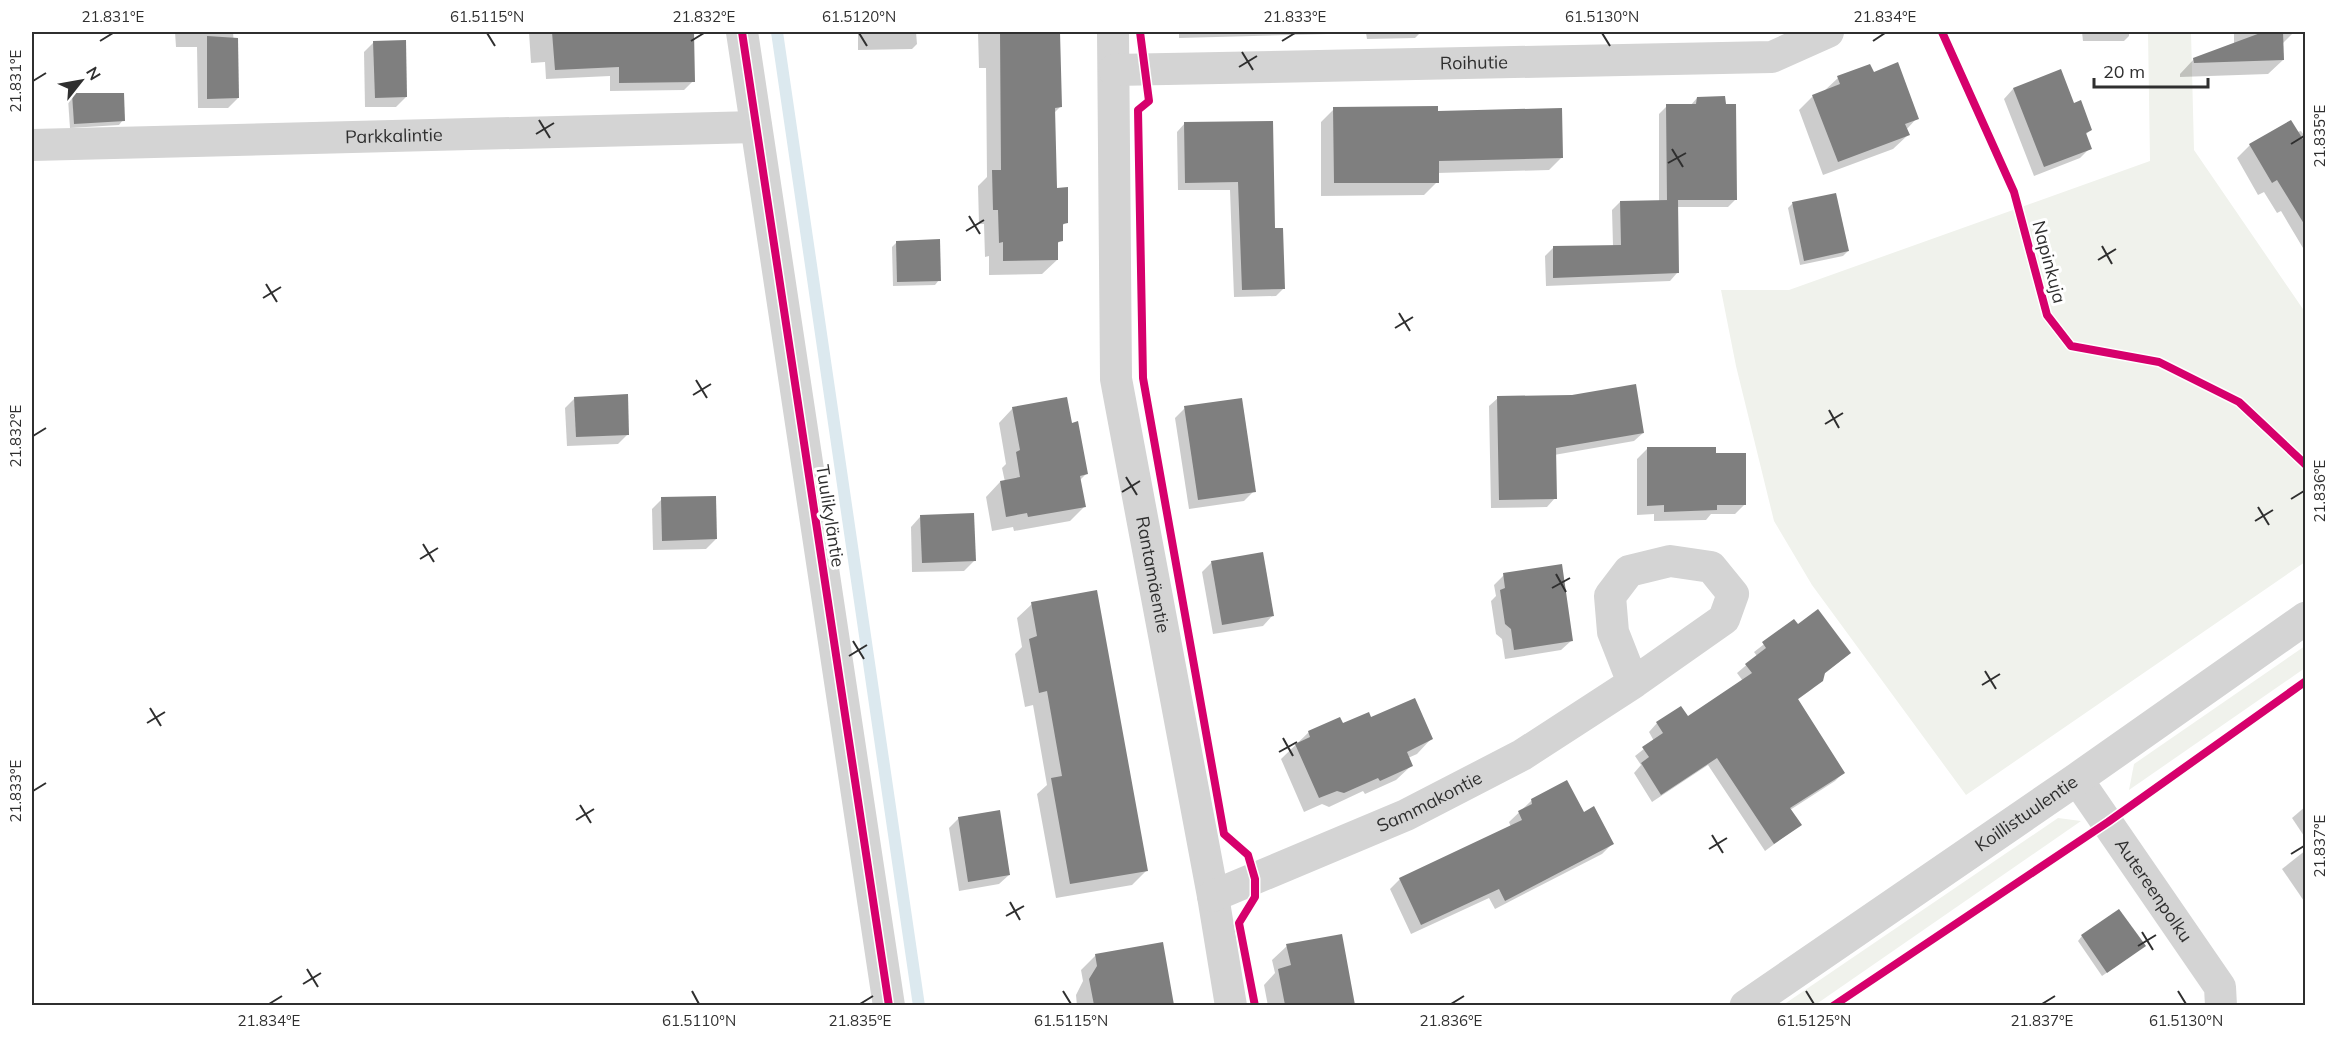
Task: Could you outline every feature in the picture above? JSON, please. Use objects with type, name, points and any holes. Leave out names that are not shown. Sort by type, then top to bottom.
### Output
[{"type":"street","name":"Tuulikyläntie","points":[[742,32],[889,1005]]},
{"type":"street","name":"Rantamäentie","points":[[1113,32],[1116,379],[1213,896],[1231,1005]]},
{"type":"street","name":"Roihutie","points":[[1114,70],[1772,57],[1828,32]]},
{"type":"street","name":"Parkkalintie","points":[[32,145],[756,127]]},
{"type":"street","name":"Koillistuulentie","points":[[1746,1005],[2077,779],[2306,618]]},
{"type":"street","name":"Sammakontie","points":[[1213,896],[1406,815],[1522,755],[1633,683]]},
{"type":"street","name":"Autereenpolku","points":[[2077,779],[2220,987],[2221,1005]]},
{"type":"shaded area","points":[[2148,32],[2191,32],[2194,150],[2305,312],[2305,562],[1966,795],[1812,585],[1774,521],[1736,366],[1721,290],[1789,290],[2150,161]]},
{"type":"shaded area","points":[[2305,646],[2305,668],[2129,790],[2134,764]]},
{"type":"shaded area","points":[[2058,818],[2081,821],[1815,1005],[1783,1005]]},
{"type":"building","points":[[552,32],[694,32],[695,82],[619,83],[619,67],[555,70]]},
{"type":"building","points":[[1000,32],[1060,32],[1062,107],[1055,108],[1057,188],[1068,187],[1068,223],[1063,224],[1063,241],[1058,242],[1058,260],[1003,261],[1003,242],[999,243],[998,210],[993,210],[992,170],[1001,170]]},
{"type":"building","points":[[2263,32],[2283,32],[2284,60],[2194,63],[2193,58]]},
{"type":"building","points":[[207,36],[238,38],[239,98],[207,99]]},
{"type":"building","points":[[406,40],[407,97],[375,98],[373,41]]},
{"type":"building","points":[[1898,62],[1919,119],[1905,124],[1910,135],[1838,162],[1812,95],[1840,84],[1837,76],[1870,64],[1874,72]]},
{"type":"building","points":[[2061,69],[2074,103],[2081,100],[2092,130],[2086,133],[2092,149],[2044,167],[2013,88]]},
{"type":"building","points":[[72,93],[124,93],[125,121],[74,124]]},
{"type":"building","points":[[1725,96],[1726,104],[1736,104],[1737,200],[1678,200],[1679,273],[1553,278],[1553,246],[1621,245],[1620,201],[1669,200],[1667,200],[1666,104],[1696,104],[1697,97]]},
{"type":"building","points":[[1438,106],[1438,111],[1562,108],[1563,158],[1439,161],[1439,183],[1334,183],[1333,107]]},
{"type":"building","points":[[2291,120],[2306,144],[2306,227],[2277,180],[2272,183],[2249,144]]},
{"type":"building","points":[[1273,121],[1275,228],[1283,228],[1285,289],[1242,290],[1238,182],[1185,183],[1184,122]]},
{"type":"building","points":[[1836,193],[1849,251],[1804,261],[1792,202]]},
{"type":"building","points":[[940,239],[941,281],[897,282],[896,241]]},
{"type":"building","points":[[1636,384],[1644,433],[1556,448],[1557,499],[1499,500],[1497,396],[1572,395]]},
{"type":"building","points":[[628,394],[629,435],[576,437],[574,397]]},
{"type":"building","points":[[1067,397],[1072,423],[1078,421],[1088,474],[1080,476],[1086,507],[1028,517],[1027,513],[1006,517],[1000,481],[1020,477],[1016,452],[1020,450],[1012,407]]},
{"type":"building","points":[[1242,398],[1256,492],[1198,500],[1184,406]]},
{"type":"building","points":[[1647,447],[1716,447],[1716,453],[1746,453],[1746,505],[1717,505],[1717,510],[1664,512],[1664,505],[1647,506]]},
{"type":"building","points":[[716,496],[717,539],[662,541],[661,497]]},
{"type":"building","points":[[974,513],[976,561],[922,563],[920,515]]},
{"type":"building","points":[[1263,552],[1274,616],[1222,625],[1211,561]]},
{"type":"building","points":[[1562,564],[1573,641],[1514,650],[1511,629],[1505,624],[1500,590],[1505,588],[1503,573]]},
{"type":"building","points":[[1097,590],[1148,871],[1070,884],[1051,778],[1062,776],[1047,691],[1039,693],[1029,639],[1037,636],[1031,602]]},
{"type":"building","points":[[1818,609],[1851,653],[1825,673],[1823,681],[1798,699],[1845,773],[1790,808],[1802,825],[1774,844],[1717,758],[1661,795],[1641,763],[1649,757],[1642,747],[1663,733],[1656,722],[1681,706],[1688,716],[1752,673],[1745,664],[1766,648],[1762,642],[1794,619],[1798,624]]},
{"type":"building","points":[[1415,698],[1433,739],[1407,752],[1413,766],[1380,781],[1378,778],[1344,793],[1337,791],[1319,798],[1295,744],[1310,737],[1308,731],[1340,717],[1343,723],[1369,712],[1371,717]]},
{"type":"building","points":[[1567,780],[1584,812],[1594,806],[1614,844],[1505,901],[1499,889],[1421,925],[1399,878],[1522,820],[1518,811],[1532,804],[1531,799]]},
{"type":"building","points":[[1000,810],[1010,875],[968,882],[958,817]]},
{"type":"building","points":[[2119,909],[2146,946],[2107,973],[2081,935]]},
{"type":"building","points":[[1342,934],[1355,1005],[1285,1005],[1278,969],[1291,965],[1286,944]]},
{"type":"building","points":[[1163,942],[1174,1005],[1094,1005],[1089,979],[1097,966],[1095,954]]},
{"type":"waterway","points":[[777,32],[919,1006]]},
{"type":"cycle path","points":[[742,32],[889,1006]]},
{"type":"cycle path","points":[[1140,32],[1149,101],[1138,110],[1143,378],[1224,834],[1248,855],[1255,879],[1255,897],[1239,923],[1255,1006]]},
{"type":"cycle path","name":"Napinkuja","points":[[1942,32],[2014,192],[2047,315],[2071,346],[2159,362],[2239,402],[2306,465]]},
{"type":"cycle path","points":[[1833,1006],[2108,822],[2306,681]]}]
